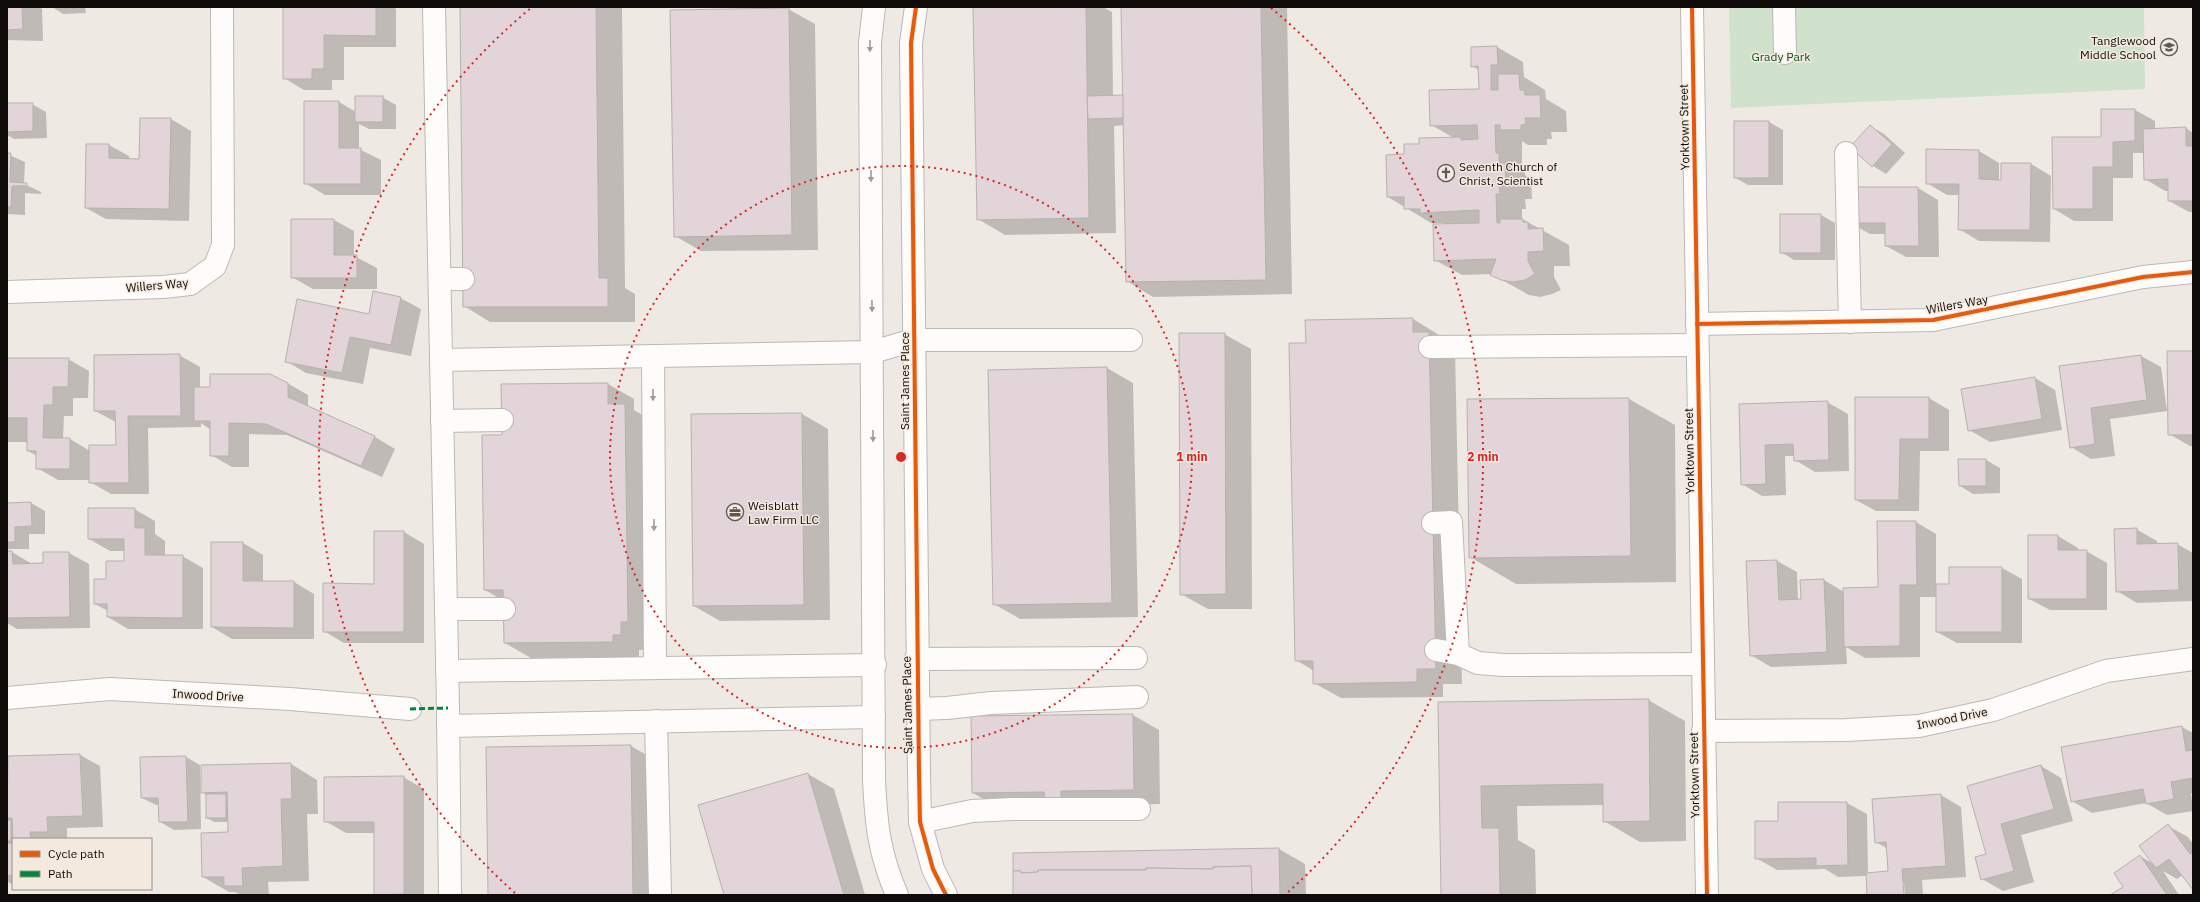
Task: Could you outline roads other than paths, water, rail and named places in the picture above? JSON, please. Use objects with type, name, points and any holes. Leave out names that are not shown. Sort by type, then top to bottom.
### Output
[{"type":"street","name":"Willers Way","points":[[7,292],[163,287],[190,284],[216,266],[223,244],[224,86],[222,7]]},
{"type":"street","points":[[434,7],[450,895]]},
{"type":"street","points":[[874,7],[870,43],[876,826],[885,868],[897,895]]},
{"type":"street","name":"Saint James Place","points":[[916,7],[911,43],[916,658],[920,822],[933,869],[946,895]]},
{"type":"street","name":"Yorktown Street","points":[[1692,7],[1703,731],[1707,895]]},
{"type":"street","points":[[1784,7],[1785,53]]},
{"type":"street","points":[[1846,153],[1850,322]]},
{"type":"street","name":"Willers Way","points":[[1430,347],[1697,334],[1850,322],[1933,320],[2143,277],[2193,272]]},
{"type":"street","points":[[440,279],[463,279]]},
{"type":"street","points":[[913,340],[1131,340]]},
{"type":"street","name":"Saint James Place","points":[[441,360],[873,352],[913,340]]},
{"type":"street","points":[[653,356],[655,668]]},
{"type":"street","points":[[442,421],[502,420]]},
{"type":"street","points":[[1433,522],[1451,522],[1458,654]]},
{"type":"street","points":[[446,609],[504,609]]},
{"type":"street","points":[[1436,650],[1458,654],[1478,663],[1502,665],[1702,664]]},
{"type":"street","points":[[916,658],[1136,658]]},
{"type":"street","name":"Inwood Drive","points":[[1703,731],[1846,730],[1919,726],[1993,710],[2106,671],[2193,659]]},
{"type":"street","points":[[447,671],[875,665]]},
{"type":"street","name":"Inwood Drive","points":[[7,698],[110,689],[290,699],[410,709]]},
{"type":"street","points":[[917,709],[947,708],[990,702],[1137,697]]},
{"type":"street","points":[[448,726],[874,717]]},
{"type":"street","points":[[656,721],[660,895]]},
{"type":"street","points":[[920,822],[986,810],[1139,809]]},
{"type":"place","name":"Tanglewood Middle School","points":[[2169,47]]},
{"type":"place","name":"Seventh Church of Christ, Scientist","points":[[1446,173]]},
{"type":"place","name":"Weisblatt Law Firm LLC","points":[[735,512]]},
{"type":"park label","name":"Grady Park","points":[[1781,56]]}]
